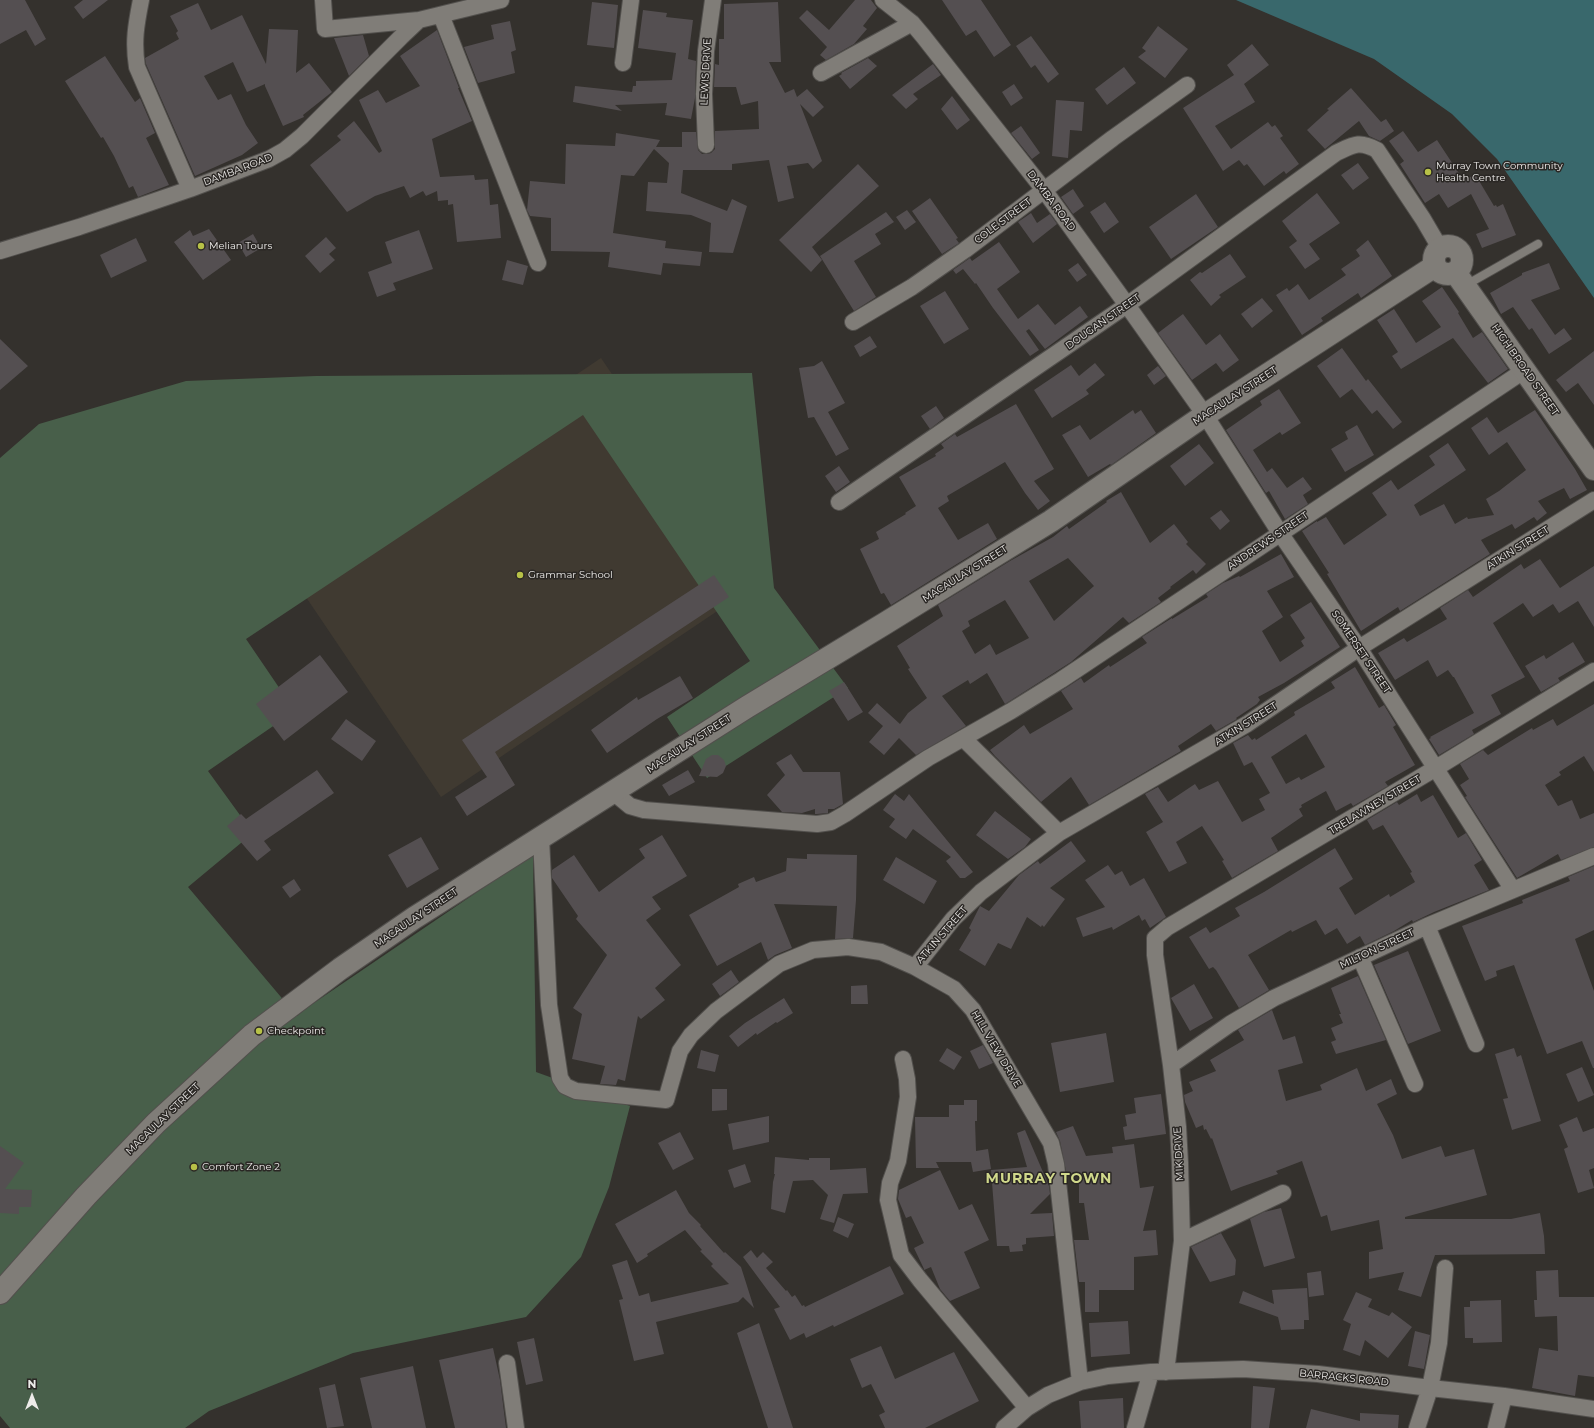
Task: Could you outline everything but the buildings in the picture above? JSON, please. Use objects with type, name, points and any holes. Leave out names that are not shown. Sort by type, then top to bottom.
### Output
[{"type":"street","points":[[142,0],[134,47],[137,67],[190,189]]},
{"type":"street","points":[[323,0],[325,29],[420,20]]},
{"type":"street","name":"DAMBA ROAD","points":[[0,251],[190,189],[268,160],[285,150],[302,136],[420,20],[502,0]]},
{"type":"street","points":[[623,63],[631,0]]},
{"type":"street","name":"LEWIS DRIVE","points":[[706,145],[704,94],[705,65],[713,0]]},
{"type":"street","name":"DAMBA ROAD","points":[[883,0],[912,23],[1044,190],[1205,415]]},
{"type":"street","points":[[441,15],[538,263]]},
{"type":"street","points":[[821,74],[912,23]]},
{"type":"street","name":"COLE STREET","points":[[853,322],[924,279],[965,250],[1187,85]]},
{"type":"street","name":"HIGH BROAD STREET","points":[[1366,144],[1377,150],[1423,219],[1448,268],[1525,370],[1594,469]]},
{"type":"street","name":"DOUGAN STREET","points":[[839,502],[1127,305],[1336,153],[1352,146],[1366,144]]},
{"type":"street","name":"MACAULAY STREET","points":[[0,1293],[86,1196],[156,1123],[252,1035],[364,952],[421,914],[747,707],[1050,521],[1205,415],[1448,268]]},
{"type":"street","name":"ANDREWS STREET","points":[[613,792],[630,806],[644,810],[817,824],[831,822],[928,758],[964,739],[1061,680],[1525,370]]},
{"type":"street","name":"SOMERSET STREET","points":[[1205,415],[1280,533],[1359,648],[1513,890]]},
{"type":"street","name":"ATKIN STREET","points":[[915,967],[953,919],[981,892],[1059,833],[1181,764],[1247,724],[1359,648],[1594,500]]},
{"type":"street","name":"TRELAWNEY STREET","points":[[1155,938],[1168,927],[1436,768],[1594,671]]},
{"type":"street","points":[[964,739],[1059,833]]},
{"type":"street","name":"HILL VIEW DRIVE","points":[[541,838],[549,1005],[560,1078],[565,1086],[576,1091],[666,1100],[680,1051],[691,1035],[716,1011],[779,964],[813,950],[848,947],[881,952],[915,967],[954,989],[973,1010],[1050,1143],[1056,1164],[1080,1382]]},
{"type":"street","name":"MILTON STREET","points":[[1171,1065],[1230,1024],[1274,998],[1427,926],[1594,856]]},
{"type":"street","points":[[1427,926],[1476,1044]]},
{"type":"street","name":"MIK DRIVE","points":[[1155,938],[1155,955],[1171,1065],[1178,1127],[1182,1241],[1159,1372]]},
{"type":"street","points":[[1360,957],[1415,1084]]},
{"type":"street","points":[[902,1059],[908,1079],[908,1097],[898,1161],[890,1183],[888,1200],[901,1255],[920,1280],[1027,1408]]},
{"type":"street","points":[[1182,1241],[1283,1193]]},
{"type":"street","points":[[1417,1428],[1430,1388],[1439,1343],[1445,1268]]},
{"type":"street","points":[[507,1363],[516,1428]]},
{"type":"street","name":"BARRACKS ROAD","points":[[1004,1428],[1027,1408],[1048,1395],[1080,1382],[1108,1376],[1159,1372],[1243,1370],[1318,1374],[1504,1396],[1594,1410]]},
{"type":"street","points":[[1135,1428],[1159,1372]]},
{"type":"street","points":[[1496,1428],[1504,1396]]},
{"type":"lane","points":[[1448,268],[1538,244]]},
{"type":"shaded area","name":"Grammar School","points":[[601,358],[756,585],[441,797],[287,569]]},
{"type":"green space","points":[[752,373],[774,588],[848,688],[707,778],[667,717],[750,661],[583,415],[246,639],[295,711],[208,771],[253,833],[188,887],[297,1016],[533,854],[536,1072],[630,1106],[609,1187],[581,1257],[526,1317],[353,1353],[209,1411],[185,1428],[10,1428],[0,1416],[0,458],[39,424],[186,381],[316,376]]},
{"type":"water","points":[[1236,0],[1594,0],[1594,298],[1497,159],[1452,114],[1374,59]]},
{"type":"place","name":"Murray Town Community Health Centre","points":[[1428,172]]},
{"type":"place","name":"Melian Tours","points":[[201,246]]},
{"type":"place","name":"Grammar School","points":[[520,575]]},
{"type":"place","name":"Checkpoint","points":[[259,1031]]},
{"type":"place","name":"Comfort Zone 2","points":[[194,1167]]},
{"type":"district","name":"MURRAY TOWN","points":[[1049,1179]]}]
